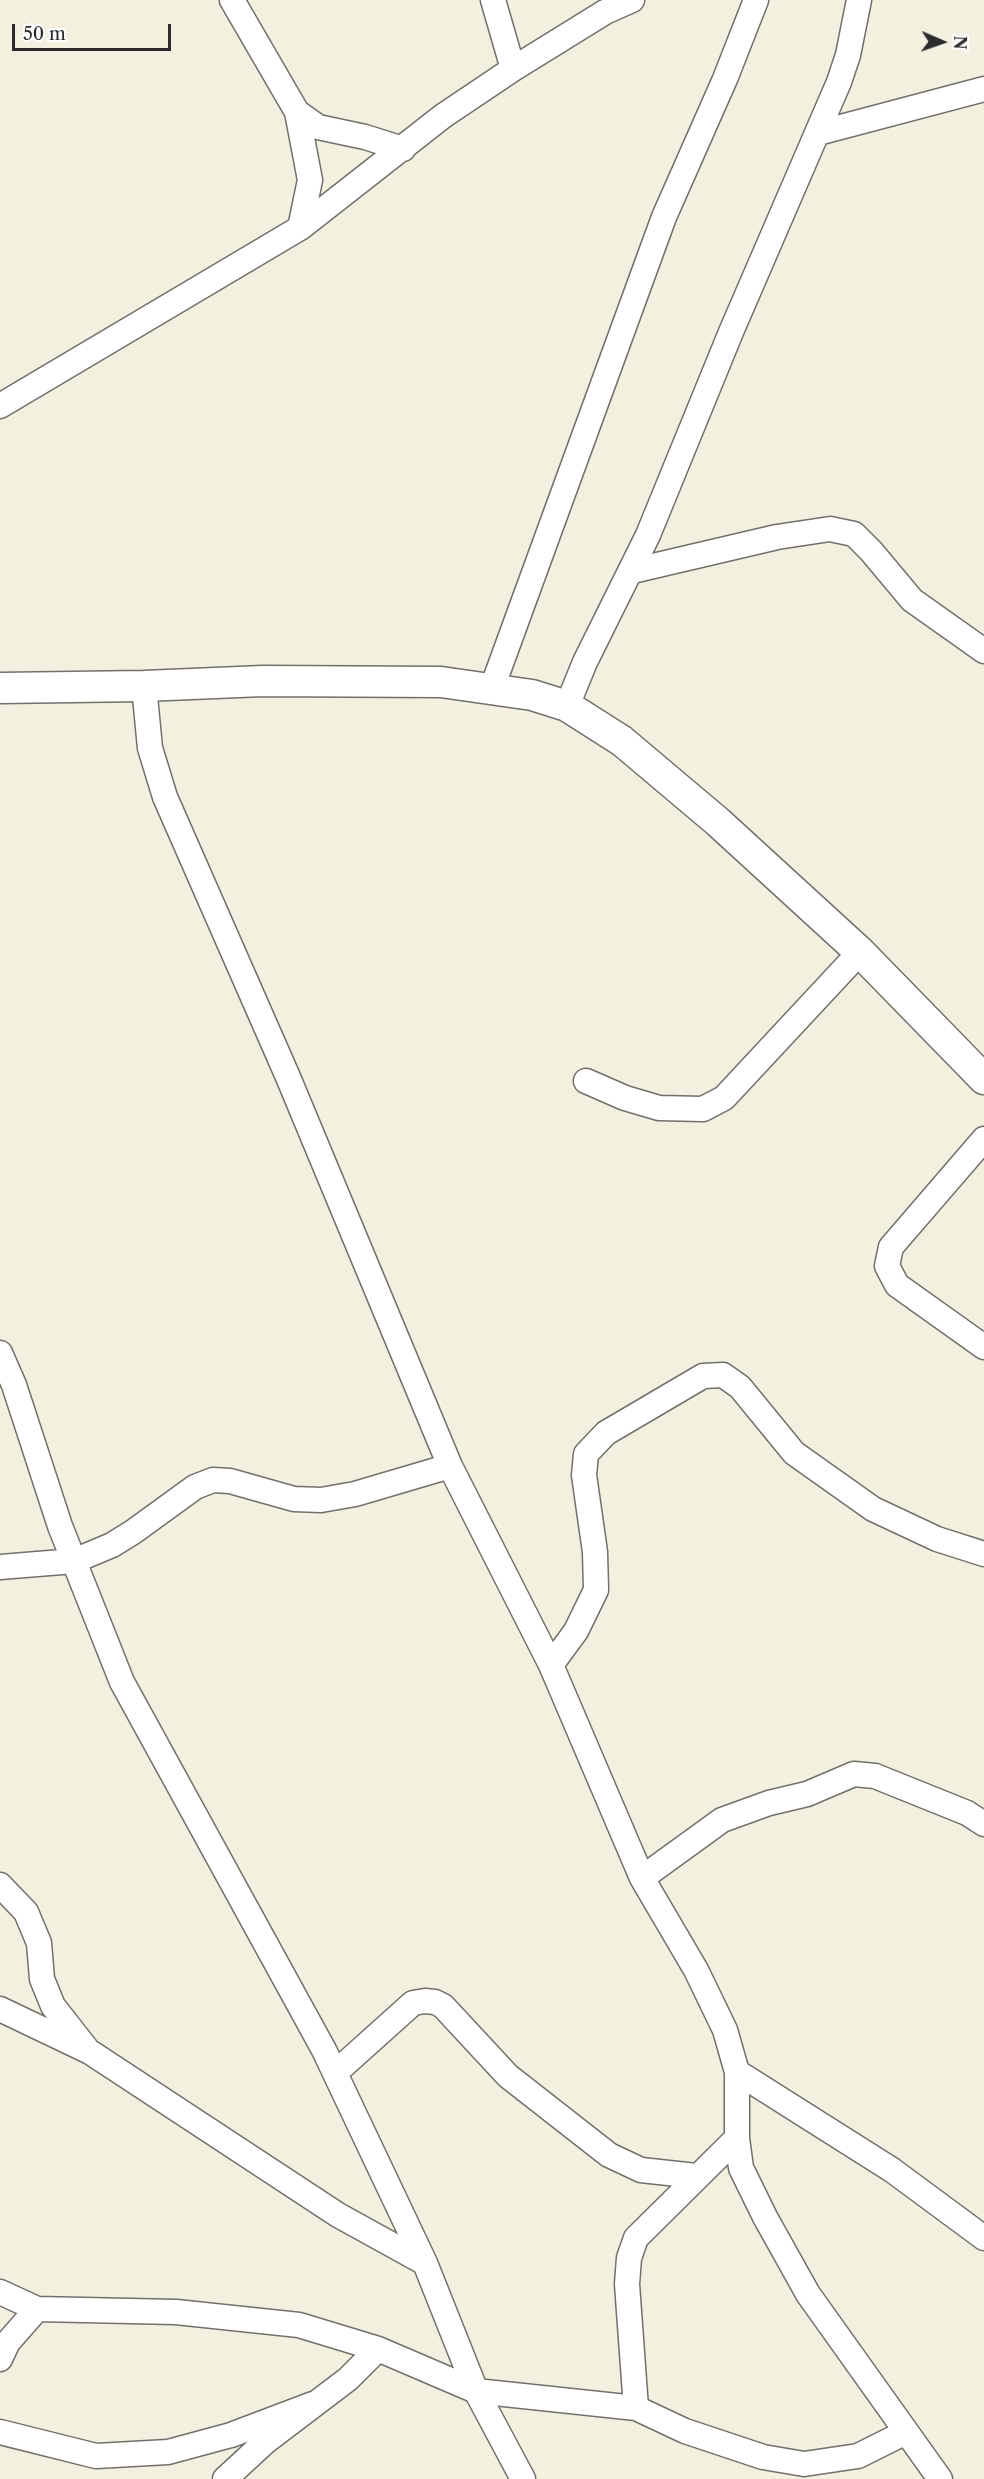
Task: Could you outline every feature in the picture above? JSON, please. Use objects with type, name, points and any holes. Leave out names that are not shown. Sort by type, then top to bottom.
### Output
[{"type":"street","points":[[232,0],[297,112],[310,180],[300,228]]},
{"type":"street","points":[[493,0],[513,69]]},
{"type":"street","points":[[0,406],[300,228],[443,116],[605,12],[633,0]]},
{"type":"street","points":[[492,687],[664,218],[725,79],[756,0]]},
{"type":"street","points":[[567,706],[585,662],[632,570],[731,332],[818,133],[848,55],[859,0]]},
{"type":"street","points":[[818,133],[984,89]]},
{"type":"street","points":[[297,112],[318,127],[365,137],[403,149]]},
{"type":"street","points":[[632,570],[777,537],[830,529],[854,534],[871,550],[912,600],[984,651]]},
{"type":"street","points":[[0,688],[144,686],[263,681],[441,682],[492,687],[532,695],[567,706],[622,741],[718,822],[861,952],[984,1079]]},
{"type":"street","points":[[144,686],[150,748],[165,797],[288,1077],[450,1466],[551,1665],[642,1878],[696,1970],[724,2030],[737,2072],[737,2138],[741,2168],[765,2217],[808,2294],[940,2479]]},
{"type":"street","points":[[586,1081],[625,1098],[659,1108],[703,1110],[724,1098],[861,952]]},
{"type":"street","points":[[984,1139],[891,1247],[887,1266],[897,1285],[984,1347]]},
{"type":"street","points":[[0,1353],[14,1385],[60,1526],[122,1682],[324,2050],[425,2263],[476,2391],[523,2479]]},
{"type":"street","points":[[551,1665],[576,1631],[596,1590],[595,1552],[584,1475],[586,1454],[606,1433],[703,1376],[723,1375],[740,1387],[794,1453],[873,1509],[937,1539],[984,1554]]},
{"type":"street","points":[[0,1567],[74,1561],[134,1533],[195,1487],[213,1480],[230,1481],[294,1499],[321,1500],[355,1494],[450,1466]]},
{"type":"street","points":[[642,1878],[722,1820],[769,1803],[807,1794],[854,1774],[875,1776],[967,1813],[984,1824]]},
{"type":"street","points":[[0,1885],[26,1912],[39,1943],[42,1979],[53,2006],[90,2052]]},
{"type":"street","points":[[335,2073],[413,2003],[435,2002],[443,2006],[508,2076],[609,2155],[641,2170],[696,2176]]},
{"type":"street","points":[[0,2009],[90,2052],[338,2215],[425,2263]]},
{"type":"street","points":[[737,2072],[892,2170],[984,2238]]},
{"type":"street","points":[[636,2408],[627,2284],[629,2258],[636,2238],[696,2176],[737,2138]]},
{"type":"street","points":[[0,2292],[37,2309],[176,2312],[299,2325],[378,2349],[476,2391],[636,2408],[685,2431],[763,2457],[804,2464],[858,2456],[906,2432]]},
{"type":"street","points":[[0,2359],[8,2342],[37,2309]]},
{"type":"street","points":[[225,2479],[265,2442],[348,2379],[378,2349]]},
{"type":"street","points":[[0,2432],[96,2456],[168,2452],[231,2435],[313,2404]]}]
